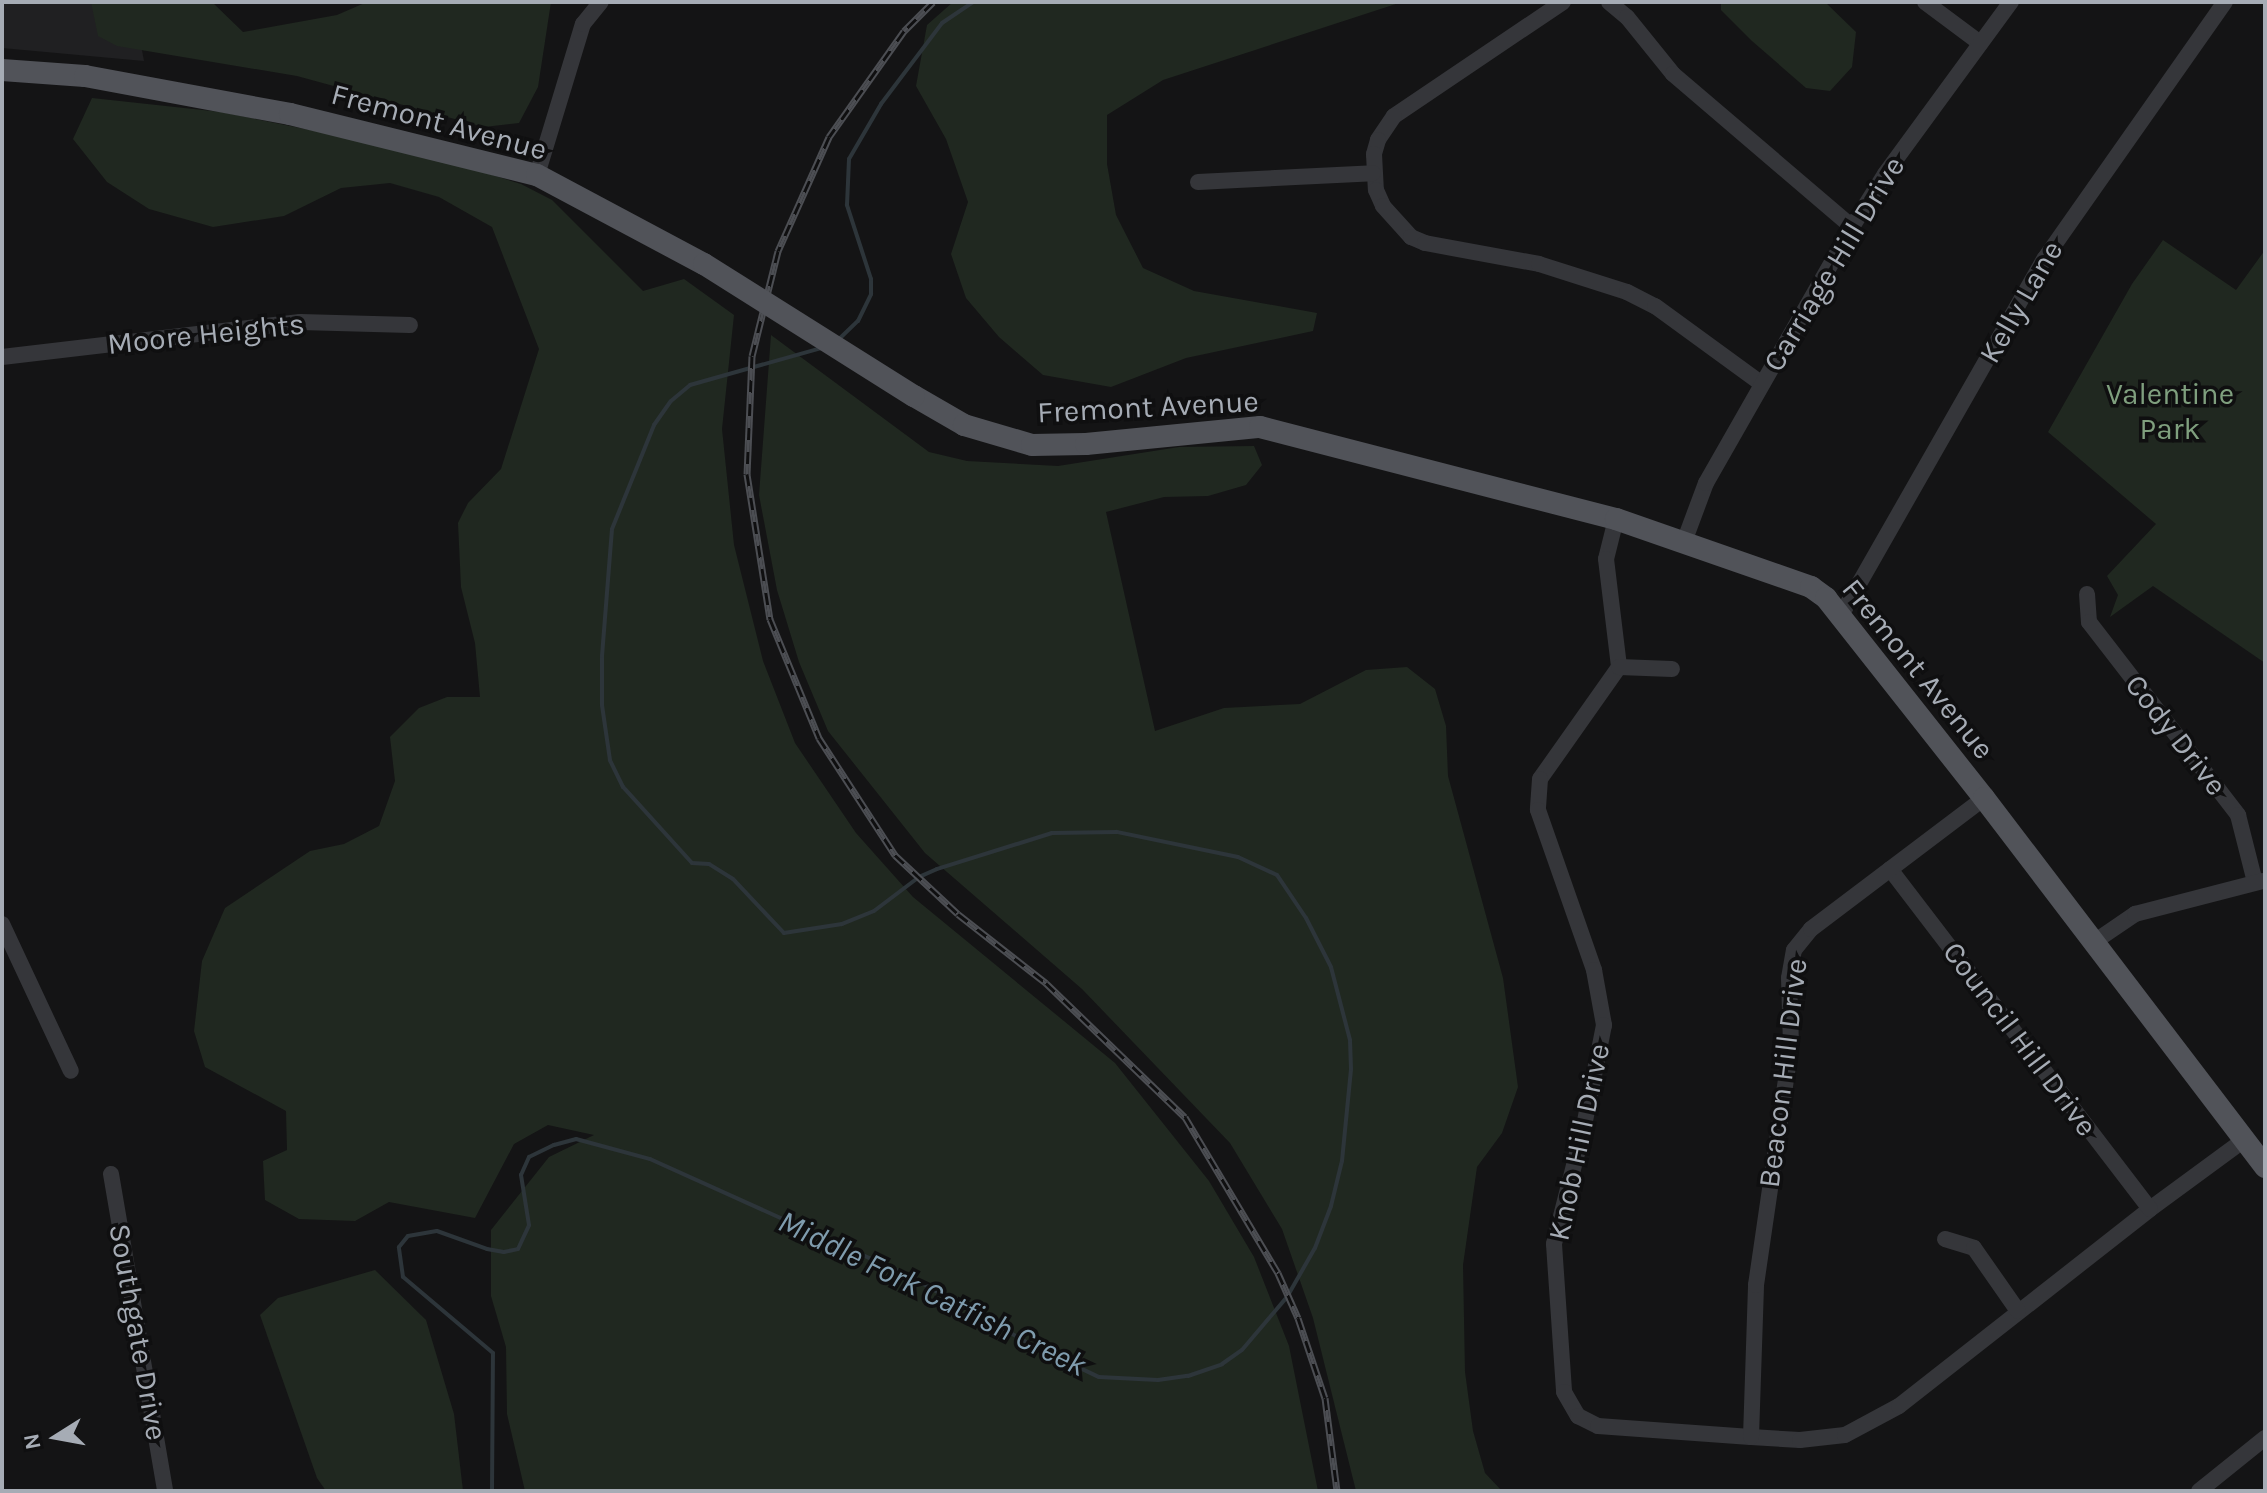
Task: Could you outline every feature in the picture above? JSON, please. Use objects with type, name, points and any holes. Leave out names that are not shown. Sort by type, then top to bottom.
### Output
[{"type":"main road","name":"Fremont Avenue","points":[[2,70],[85,76],[290,114],[537,175],[704,264],[964,425],[1032,445],[1086,444],[1260,427],[1616,519],[1792,578],[1826,598],[1984,798],[2265,1167]]},
{"type":"street","points":[[537,175],[583,24],[601,2]]},
{"type":"street","points":[[1563,2],[1394,116],[1378,140],[1373,173],[1383,206],[1411,237],[1440,247],[1574,272],[1627,292],[1655,306],[1762,384]]},
{"type":"street","points":[[1609,2],[1627,17],[1673,74],[1852,227]]},
{"type":"street","points":[[1925,2],[1980,43]]},
{"type":"street","name":"Carriage Hill Drive","points":[[1684,542],[1706,483],[1852,227],[1885,174],[2011,2]]},
{"type":"street","name":"Kelly Lane","points":[[1840,617],[2045,258],[2225,2]]},
{"type":"street","points":[[1198,182],[1373,173]]},
{"type":"street","name":"Moore Heights","points":[[2,357],[300,322],[410,325]]},
{"type":"street","points":[[1616,519],[1606,559],[1619,667],[1672,669]]},
{"type":"street","name":"Cody Drive","points":[[2087,594],[2089,622],[2238,815],[2260,882]]},
{"type":"street","name":"Knob Hill Drive","points":[[1619,667],[1540,779],[1538,810],[1594,970],[1604,1025],[1584,1126],[1554,1244],[1564,1392],[1578,1416],[1598,1426],[1751,1437],[1800,1440],[1845,1435],[1899,1406],[2150,1209],[2244,1140]]},
{"type":"street","name":"Beacon Hill Drive","points":[[1751,1437],[1756,1285],[1791,1045],[1789,978],[1794,950],[1811,929],[1984,798]]},
{"type":"street","name":"Council Hill Drive","points":[[1890,869],[2150,1209]]},
{"type":"street","points":[[2094,942],[2135,914],[2260,882]]},
{"type":"street","points":[[2,924],[71,1071]]},
{"type":"street","name":"Southgate Drive","points":[[111,1174],[165,1491]]},
{"type":"street","points":[[1945,1239],[1974,1248],[2018,1311]]},
{"type":"street","points":[[2199,1491],[2265,1438]]},
{"type":"shaded area","points":[[2,2],[133,2],[144,61],[2,48]]},
{"type":"green space","points":[[91,2],[212,2],[243,32],[337,15],[367,2],[551,2],[538,87],[519,123],[484,127],[297,76],[117,46],[98,36]]},
{"type":"green space","points":[[953,2],[1402,2],[1163,80],[1107,115],[1107,164],[1116,215],[1143,268],[1194,291],[1317,313],[1313,331],[1186,358],[1111,387],[1043,375],[999,337],[966,298],[951,254],[968,202],[946,139],[916,86],[927,25]]},
{"type":"green space","points":[[1721,2],[1825,2],[1856,32],[1852,67],[1830,91],[1806,88],[1721,10]]},
{"type":"green space","points":[[92,98],[221,112],[415,151],[521,184],[552,200],[643,291],[684,279],[734,315],[722,429],[734,545],[763,661],[795,743],[856,833],[913,897],[1115,1063],[1209,1181],[1254,1257],[1289,1346],[1318,1491],[525,1491],[507,1414],[506,1347],[491,1296],[491,1230],[549,1157],[594,1135],[548,1125],[514,1144],[475,1218],[389,1202],[355,1221],[299,1219],[265,1200],[263,1161],[287,1150],[286,1111],[205,1067],[194,1031],[202,961],[225,908],[310,851],[344,844],[379,826],[395,781],[390,737],[419,708],[447,697],[480,697],[475,643],[461,587],[458,523],[468,503],[501,469],[539,349],[492,227],[439,197],[390,183],[341,188],[284,216],[213,227],[149,209],[107,182],[73,139]]},
{"type":"green space","name":"Valentine Park","points":[[2163,240],[2236,290],[2265,250],[2265,663],[2153,586],[2110,617],[2118,595],[2107,576],[2156,524],[2048,432],[2132,284]]},
{"type":"green space","points":[[771,335],[929,452],[967,461],[1058,466],[1179,447],[1254,446],[1262,465],[1246,485],[1208,496],[1164,497],[1106,512],[1155,731],[1224,708],[1300,704],[1366,670],[1407,667],[1435,689],[1446,726],[1448,776],[1503,978],[1518,1087],[1502,1133],[1477,1167],[1463,1265],[1465,1372],[1473,1431],[1485,1473],[1502,1491],[1356,1491],[1313,1318],[1282,1229],[1230,1143],[1082,989],[925,853],[828,731],[799,662],[777,590],[759,495]]},
{"type":"green space","points":[[375,1270],[426,1320],[454,1414],[463,1491],[326,1491],[317,1478],[260,1315],[278,1298]]},
{"type":"waterway","name":"Middle Fork Catfish Creek","points":[[837,341],[858,321],[871,294],[871,279],[847,205],[849,159],[881,104],[942,23],[973,2]]},
{"type":"waterway","name":"Middle Fork Catfish Creek","points":[[492,1491],[493,1353],[403,1277],[399,1247],[408,1236],[437,1231],[487,1249],[504,1252],[518,1249],[529,1225],[521,1175],[529,1157],[554,1145],[576,1139],[650,1159],[911,1277],[1030,1344],[1099,1377],[1158,1380],[1188,1376],[1222,1364],[1242,1350],[1287,1297],[1315,1248],[1331,1206],[1342,1161],[1351,1069],[1350,1040],[1331,967],[1306,918],[1277,875],[1238,857],[1117,832],[1052,833],[937,869],[919,877],[874,911],[842,924],[784,933],[733,879],[709,864],[692,863],[623,787],[610,760],[602,705],[602,656],[612,529],[654,425],[671,401],[690,385],[822,348]]},
{"type":"railway","points":[[933,2],[904,31],[829,137],[778,251],[752,356],[747,474],[770,619],[819,738],[895,855],[958,914],[1046,983],[1185,1117],[1278,1273],[1298,1318],[1325,1398],[1337,1491]]}]
